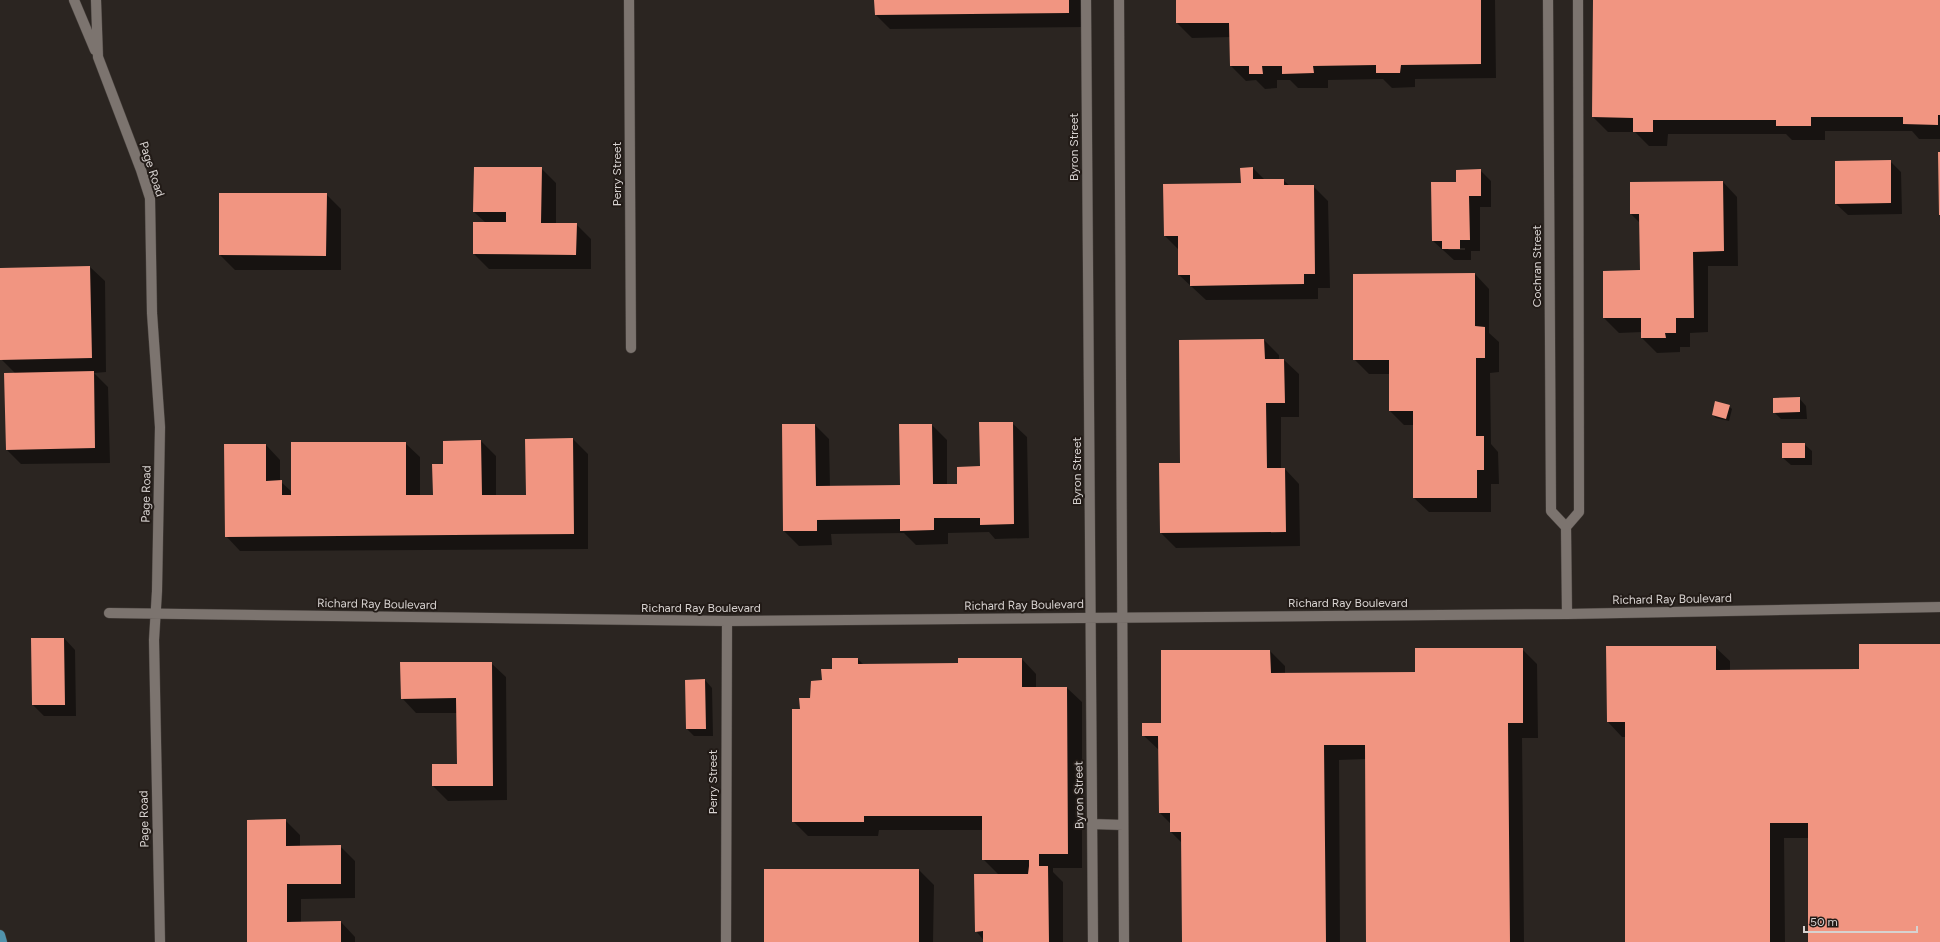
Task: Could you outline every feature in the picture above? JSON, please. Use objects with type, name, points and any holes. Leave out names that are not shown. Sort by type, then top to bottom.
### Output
[{"type":"main road","points":[[0,935],[2,942]]},
{"type":"street","name":"Page Road","points":[[74,0],[98,56],[150,198],[152,313],[160,427],[156,613],[154,640],[160,942]]},
{"type":"street","name":"Page Road","points":[[96,0],[98,56]]},
{"type":"street","name":"Perry Street","points":[[628,0],[631,348]]},
{"type":"street","name":"Byron Street","points":[[1086,0],[1093,942]]},
{"type":"street","points":[[1118,0],[1124,942]]},
{"type":"street","name":"Cochran Street","points":[[1548,0],[1551,511],[1566,527]]},
{"type":"street","points":[[1567,614],[1566,527],[1579,512],[1578,0]]},
{"type":"street","name":"Richard Ray Boulevard","points":[[109,613],[727,621],[1567,614],[1940,607]]},
{"type":"street","name":"Perry Street","points":[[726,942],[727,621]]},
{"type":"street","points":[[1092,824],[1123,825]]},
{"type":"building","points":[[874,0],[1069,0],[1069,13],[875,15]]},
{"type":"building","points":[[1176,0],[1481,0],[1481,64],[1401,65],[1400,73],[1376,73],[1376,65],[1313,66],[1314,73],[1282,74],[1282,66],[1262,66],[1263,74],[1249,74],[1249,66],[1230,66],[1229,23],[1176,23]]},
{"type":"building","points":[[1593,0],[1940,0],[1940,115],[1938,115],[1938,125],[1903,124],[1903,117],[1811,117],[1811,126],[1776,126],[1776,120],[1653,120],[1653,132],[1633,132],[1633,118],[1592,117]]},
{"type":"building","points":[[1938,152],[1940,152],[1940,215],[1939,215]]},
{"type":"building","points":[[1891,160],[1891,203],[1835,204],[1835,161]]},
{"type":"building","points":[[474,167],[542,167],[541,223],[577,223],[576,255],[473,254],[473,222],[506,222],[506,212],[473,212]]},
{"type":"building","points":[[1253,167],[1253,179],[1284,179],[1284,185],[1314,185],[1315,274],[1304,274],[1304,284],[1190,286],[1190,275],[1178,275],[1178,236],[1164,236],[1163,184],[1241,183],[1240,168]]},
{"type":"building","points":[[1481,169],[1481,196],[1469,196],[1470,240],[1460,240],[1460,249],[1442,249],[1442,241],[1432,241],[1431,182],[1456,182],[1456,170]]},
{"type":"building","points":[[1723,181],[1724,251],[1693,252],[1694,318],[1676,318],[1676,333],[1665,333],[1666,338],[1641,338],[1641,318],[1603,318],[1603,271],[1640,270],[1639,214],[1630,214],[1630,182]]},
{"type":"building","points":[[219,193],[327,193],[326,256],[219,255]]},
{"type":"building","points":[[90,266],[92,358],[0,360],[0,268]]},
{"type":"building","points":[[1475,273],[1475,326],[1485,327],[1485,358],[1476,358],[1476,436],[1484,436],[1484,470],[1477,470],[1477,498],[1413,498],[1413,411],[1389,411],[1389,360],[1353,360],[1353,274]]},
{"type":"building","points":[[1264,339],[1265,359],[1284,359],[1285,403],[1266,403],[1267,468],[1285,468],[1286,532],[1160,533],[1159,463],[1180,463],[1179,340]]},
{"type":"building","points":[[94,371],[95,448],[6,450],[4,373]]},
{"type":"building","points":[[1800,397],[1800,412],[1773,413],[1773,398]]},
{"type":"building","points":[[1715,401],[1730,405],[1726,419],[1712,415]]},
{"type":"building","points":[[979,422],[1013,422],[1014,524],[980,525],[980,518],[934,518],[934,530],[900,531],[900,519],[817,520],[817,531],[783,531],[782,424],[815,424],[816,486],[900,485],[899,424],[932,424],[933,484],[957,484],[957,467],[980,466]]},
{"type":"building","points":[[573,438],[574,534],[225,537],[224,444],[266,444],[266,481],[282,480],[282,495],[291,495],[291,442],[406,442],[406,495],[433,495],[432,464],[443,464],[443,441],[481,440],[482,495],[526,495],[525,439]]},
{"type":"building","points":[[1782,443],[1805,443],[1805,458],[1782,458]]},
{"type":"building","points":[[31,638],[64,638],[65,705],[32,705]]},
{"type":"building","points":[[1859,644],[1940,644],[1940,942],[1808,942],[1808,823],[1770,823],[1770,942],[1625,942],[1625,722],[1607,722],[1606,646],[1716,646],[1716,670],[1859,669]]},
{"type":"building","points":[[1415,648],[1523,648],[1523,723],[1508,723],[1510,942],[1366,942],[1365,745],[1324,745],[1326,942],[1182,942],[1181,832],[1170,832],[1170,813],[1159,813],[1158,736],[1142,736],[1142,723],[1161,723],[1161,650],[1270,650],[1271,673],[1415,672]]},
{"type":"building","points":[[832,658],[858,658],[858,664],[958,663],[958,658],[1022,658],[1022,687],[1067,687],[1068,854],[1039,854],[1039,866],[1048,866],[1049,942],[983,942],[983,931],[975,932],[974,874],[1028,874],[1029,866],[1029,860],[982,860],[982,816],[864,816],[864,822],[792,822],[792,709],[800,709],[799,698],[810,698],[811,681],[822,680],[821,669],[832,669]]},
{"type":"building","points":[[400,662],[492,662],[493,786],[432,786],[432,764],[457,764],[456,698],[401,699]]},
{"type":"building","points":[[705,679],[706,729],[686,729],[685,680]]},
{"type":"building","points":[[286,819],[286,846],[341,845],[341,884],[287,884],[287,922],[341,921],[341,942],[247,942],[247,820]]},
{"type":"building","points":[[764,869],[919,869],[919,942],[764,942]]}]
